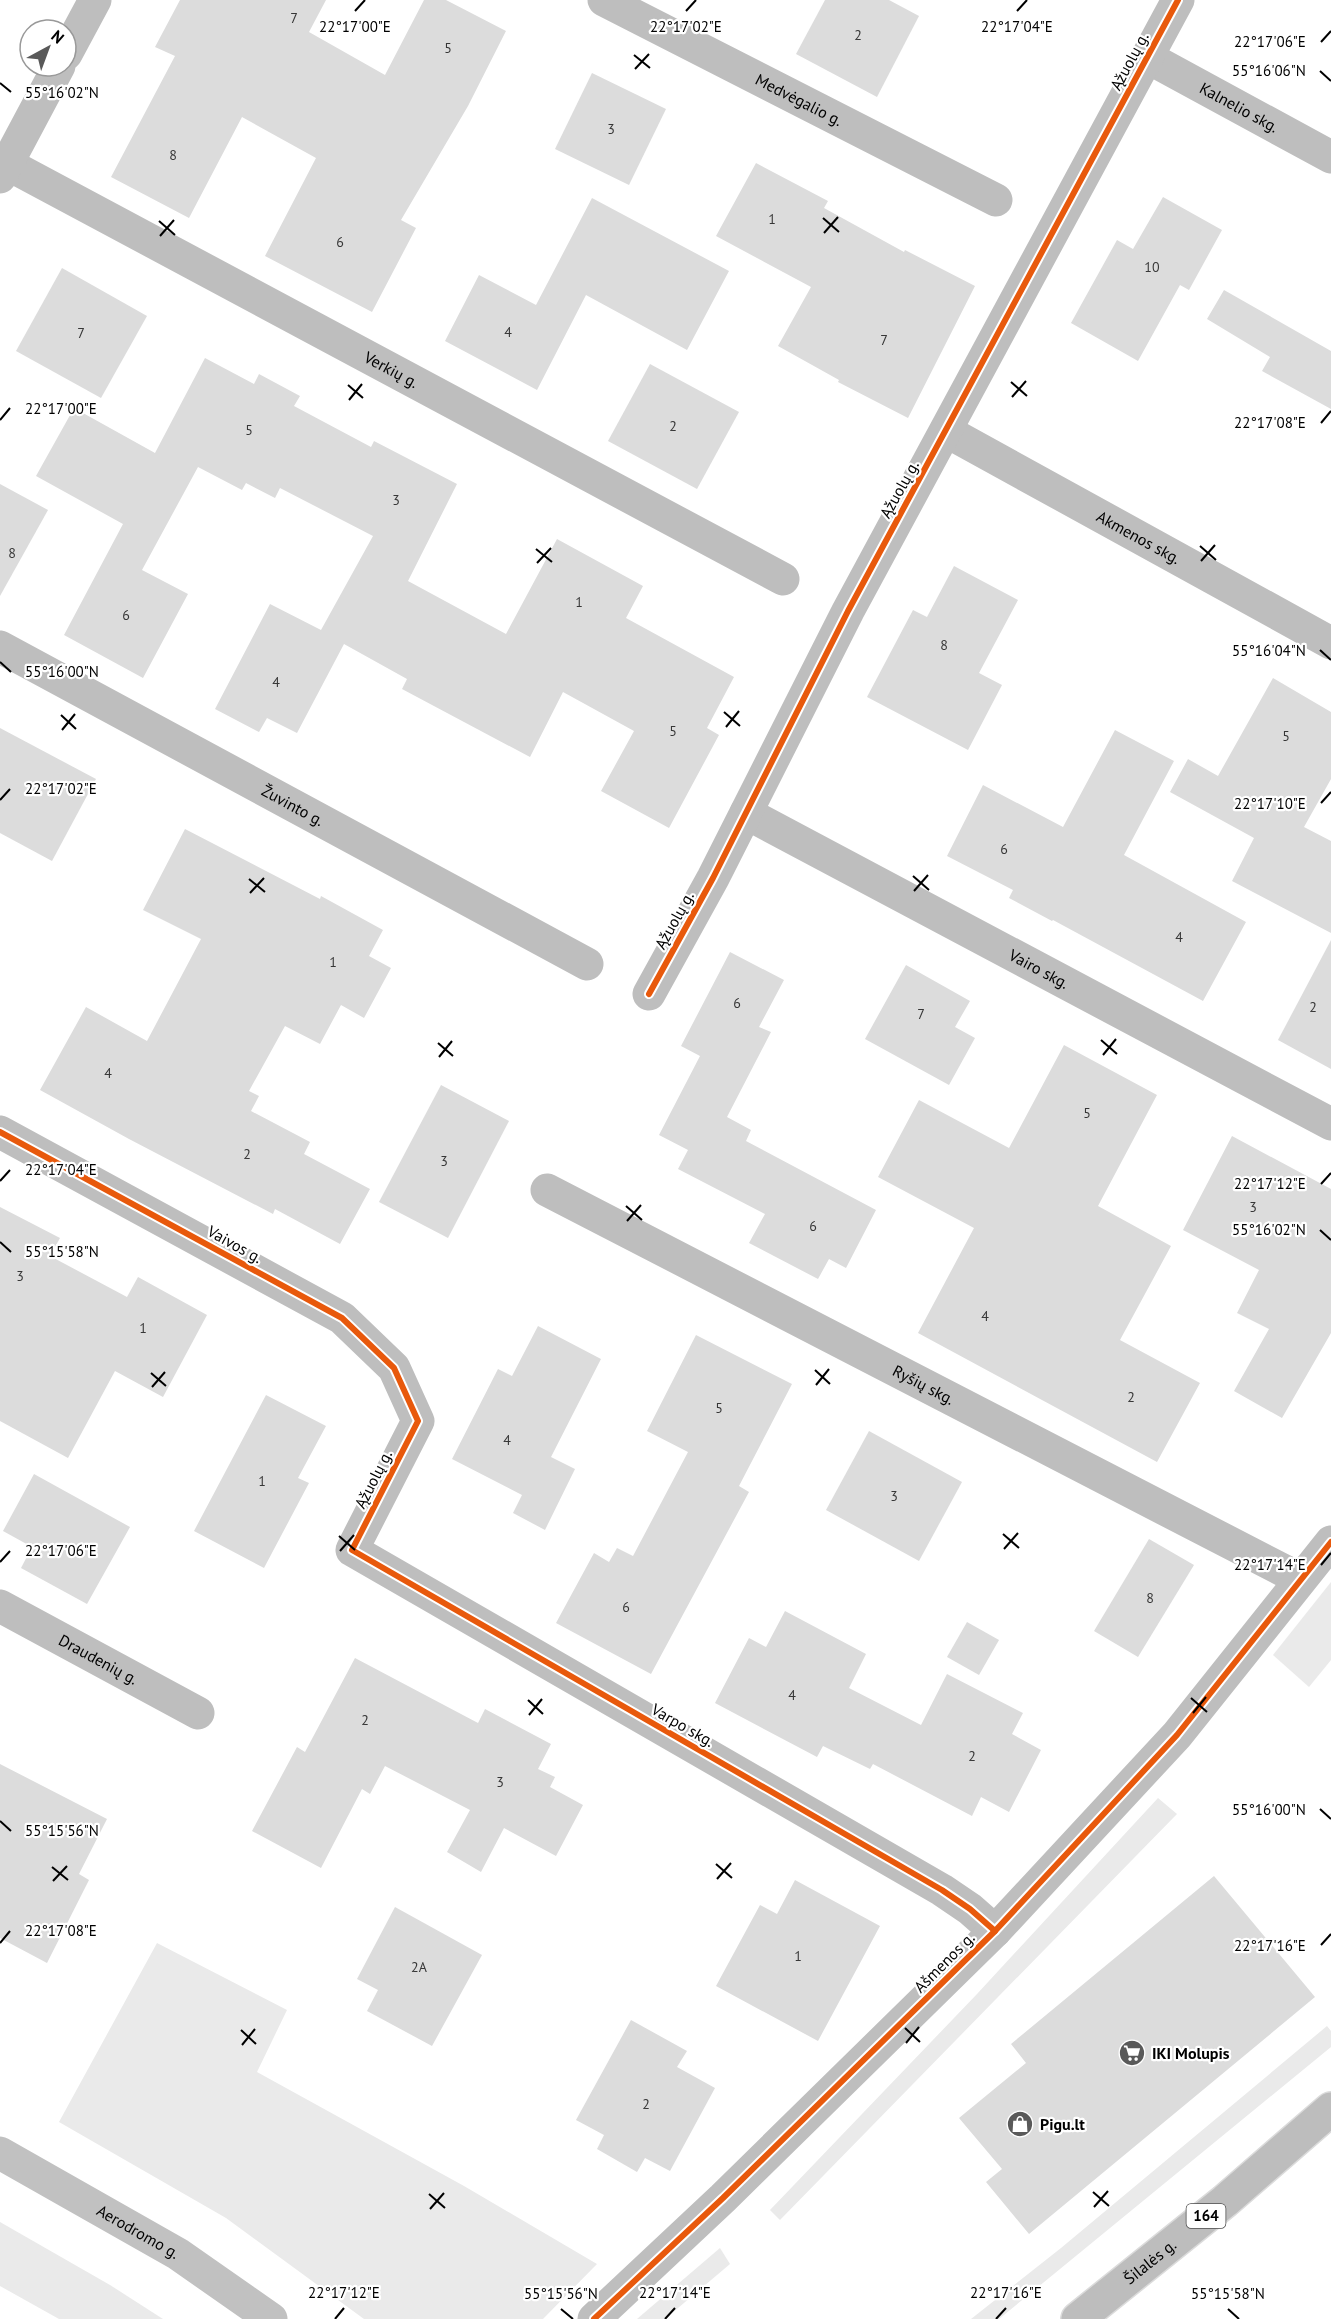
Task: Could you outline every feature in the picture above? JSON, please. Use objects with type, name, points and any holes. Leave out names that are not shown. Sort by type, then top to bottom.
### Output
[{"type":"main road","name":"Šilalės g.","points":[[1078,2319],[1225,2201],[1331,2109]]},
{"type":"main road","name":"Aerodromo g.","points":[[0,2153],[178,2254],[271,2319]]},
{"type":"street","points":[[78,32],[95,0]]},
{"type":"street","name":"Medvėgalio g.","points":[[603,0],[996,200]]},
{"type":"street","name":"Ąžuolų g.","points":[[648,994],[746,813],[848,611],[1178,0]]},
{"type":"street","name":"Kalnelio skg.","points":[[1147,57],[1331,157]]},
{"type":"street","points":[[2,167],[52,78]]},
{"type":"street","name":"Verkių g.","points":[[2,167],[783,579]]},
{"type":"street","name":"Akmenos skg.","points":[[946,431],[1331,643]]},
{"type":"street","name":"Žuvinto g.","points":[[0,647],[587,964]]},
{"type":"street","name":"Vairo skg.","points":[[746,813],[1331,1124]]},
{"type":"street","name":"Vaivos g.","points":[[0,1132],[342,1318],[394,1368],[418,1421]]},
{"type":"street","name":"Ryšių skg.","points":[[546,1190],[1300,1580]]},
{"type":"street","name":"Ąžuolų g.","points":[[352,1550],[418,1421]]},
{"type":"street","name":"Ašmenos g.","points":[[594,2319],[732,2190],[995,1931],[1177,1735],[1331,1542]]},
{"type":"street","name":"Varpo skg.","points":[[352,1550],[942,1890],[970,1909],[995,1931]]},
{"type":"street","name":"Draudenių g.","points":[[0,1606],[198,1713]]},
{"type":"shaded area","points":[[1331,1582],[1331,1660],[1309,1687],[1273,1655]]},
{"type":"shaded area","points":[[1158,1798],[1177,1814],[780,2220],[770,2210],[977,1994]]},
{"type":"shaded area","points":[[157,1943],[287,2010],[257,2072],[464,2186],[597,2264],[543,2319],[364,2319],[226,2218],[59,2122]]},
{"type":"shaded area","points":[[1327,2026],[1331,2031],[1331,2047],[999,2319],[971,2319],[1061,2248]]},
{"type":"shaded area","points":[[0,2222],[110,2285],[163,2319],[59,2319],[0,2286]]},
{"type":"shaded area","points":[[720,2248],[730,2264],[665,2319],[637,2319]]},
{"type":"building","points":[[180,0],[326,0],[309,32],[385,75],[424,0],[446,0],[506,31],[468,106],[401,220],[416,228],[372,312],[265,256],[316,158],[242,117],[189,218],[111,177],[175,56],[155,47]]},
{"type":"building","points":[[825,0],[889,0],[919,16],[877,97],[796,54]]},
{"type":"building","points":[[592,73],[666,109],[629,185],[555,149]]},
{"type":"building","points":[[756,163],[828,201],[824,208],[904,252],[905,250],[975,286],[908,418],[838,382],[839,380],[778,346],[811,287],[716,236]]},
{"type":"building","points":[[1163,197],[1222,230],[1189,290],[1180,285],[1138,361],[1071,323],[1117,240],[1133,249]]},
{"type":"building","points":[[592,198],[729,271],[687,350],[586,295],[537,390],[445,341],[479,275],[536,305]]},
{"type":"building","points":[[62,268],[147,316],[101,398],[16,351]]},
{"type":"building","points":[[1224,290],[1331,351],[1331,409],[1262,371],[1270,357],[1207,319]]},
{"type":"building","points":[[205,358],[254,384],[259,374],[300,396],[294,406],[371,447],[374,441],[457,484],[408,581],[506,634],[557,539],[643,586],[626,618],[734,677],[707,728],[719,735],[669,828],[601,791],[634,731],[563,692],[530,757],[402,689],[407,679],[344,644],[297,733],[267,718],[259,732],[215,709],[270,604],[321,630],[373,536],[280,488],[275,498],[246,483],[242,490],[198,467],[142,570],[188,594],[143,678],[64,635],[123,524],[36,476],[74,408],[155,453]]},
{"type":"building","points":[[650,364],[739,412],[697,489],[608,441]]},
{"type":"building","points":[[0,484],[48,510],[0,596]]},
{"type":"building","points":[[954,566],[1018,600],[979,673],[1002,685],[968,750],[867,697],[913,610],[927,617]]},
{"type":"building","points":[[1273,678],[1331,712],[1331,779],[1304,827],[1331,841],[1331,933],[1232,881],[1254,838],[1170,792],[1188,759],[1218,776]]},
{"type":"building","points":[[0,728],[96,779],[52,861],[0,833]]},
{"type":"building","points":[[1115,730],[1174,761],[1124,855],[1246,922],[1203,1001],[1009,898],[1013,890],[947,856],[983,785],[1063,827]]},
{"type":"building","points":[[185,829],[320,899],[321,896],[383,930],[369,956],[391,968],[364,1018],[341,1005],[320,1044],[285,1026],[249,1091],[259,1096],[251,1111],[310,1142],[304,1154],[370,1189],[340,1244],[275,1209],[273,1214],[40,1090],[86,1007],[147,1041],[201,939],[143,910]]},
{"type":"building","points":[[1331,940],[1331,1069],[1278,1040]]},
{"type":"building","points":[[730,952],[784,980],[759,1027],[771,1032],[727,1117],[751,1130],[746,1141],[876,1210],[846,1268],[829,1259],[818,1279],[749,1243],[765,1214],[678,1169],[688,1150],[659,1135],[700,1056],[681,1046]]},
{"type":"building","points":[[906,965],[970,1001],[955,1027],[975,1038],[949,1085],[865,1039]]},
{"type":"building","points":[[1064,1045],[1157,1095],[1098,1206],[1171,1246],[1120,1340],[1200,1383],[1157,1462],[918,1333],[974,1228],[878,1177],[919,1100],[1009,1148]]},
{"type":"building","points":[[441,1085],[509,1121],[448,1238],[379,1202]]},
{"type":"building","points":[[1232,1136],[1331,1189],[1331,1333],[1282,1418],[1234,1391],[1269,1329],[1237,1313],[1259,1270],[1183,1230]]},
{"type":"building","points":[[0,1207],[60,1238],[50,1256],[127,1297],[138,1277],[207,1315],[163,1397],[115,1371],[68,1458],[0,1421]]},
{"type":"building","points":[[538,1326],[601,1359],[551,1457],[575,1469],[545,1530],[513,1513],[522,1495],[452,1459],[498,1369],[512,1376]]},
{"type":"building","points":[[696,1335],[792,1384],[739,1486],[749,1492],[651,1674],[556,1623],[594,1553],[609,1562],[617,1548],[633,1556],[688,1452],[647,1431]]},
{"type":"building","points":[[266,1395],[326,1426],[298,1478],[309,1483],[264,1568],[194,1531]]},
{"type":"building","points":[[869,1431],[962,1482],[919,1561],[826,1510]]},
{"type":"building","points":[[34,1474],[130,1527],[87,1604],[21,1568],[32,1547],[3,1531]]},
{"type":"building","points":[[1149,1539],[1194,1565],[1138,1657],[1094,1631]]},
{"type":"building","points":[[785,1611],[866,1654],[849,1688],[921,1725],[947,1674],[1023,1713],[1012,1734],[1041,1750],[1009,1812],[981,1797],[972,1816],[873,1764],[870,1769],[823,1746],[817,1757],[715,1703],[749,1638],[766,1647]]},
{"type":"building","points":[[967,1622],[999,1640],[979,1675],[947,1657]]},
{"type":"building","points":[[355,1658],[478,1723],[485,1709],[551,1744],[538,1769],[555,1777],[550,1787],[583,1805],[556,1856],[504,1828],[481,1872],[447,1852],[470,1810],[385,1766],[370,1794],[362,1789],[321,1868],[252,1831],[297,1747],[305,1752]]},
{"type":"building","points":[[0,1764],[107,1819],[79,1874],[89,1880],[47,1963],[0,1938]]},
{"type":"building","name":"IKI Molupis","points":[[1214,1876],[1315,1997],[1029,2234],[986,2182],[1002,2169],[959,2118],[1026,2063],[1011,2044]]},
{"type":"building","points":[[795,1880],[880,1926],[818,2041],[716,1986],[760,1905],[777,1914]]},
{"type":"building","points":[[395,1907],[482,1955],[432,2046],[367,2011],[378,1990],[357,1979]]},
{"type":"building","points":[[631,2020],[687,2051],[677,2067],[715,2088],[670,2171],[645,2158],[637,2172],[597,2149],[604,2135],[576,2120]]},
{"type":"cycle path","points":[[649,994],[713,878],[848,611],[1178,0]]},
{"type":"cycle path","points":[[0,1132],[342,1318],[394,1368],[418,1421],[352,1550],[942,1890],[970,1909],[995,1931]]},
{"type":"cycle path","points":[[594,2319],[723,2198],[995,1931],[1177,1735],[1331,1542]]},
{"type":"place","name":"IKI Molupis","points":[[1132,2053]]},
{"type":"place","name":"Pigu.lt","points":[[1020,2124]]}]
